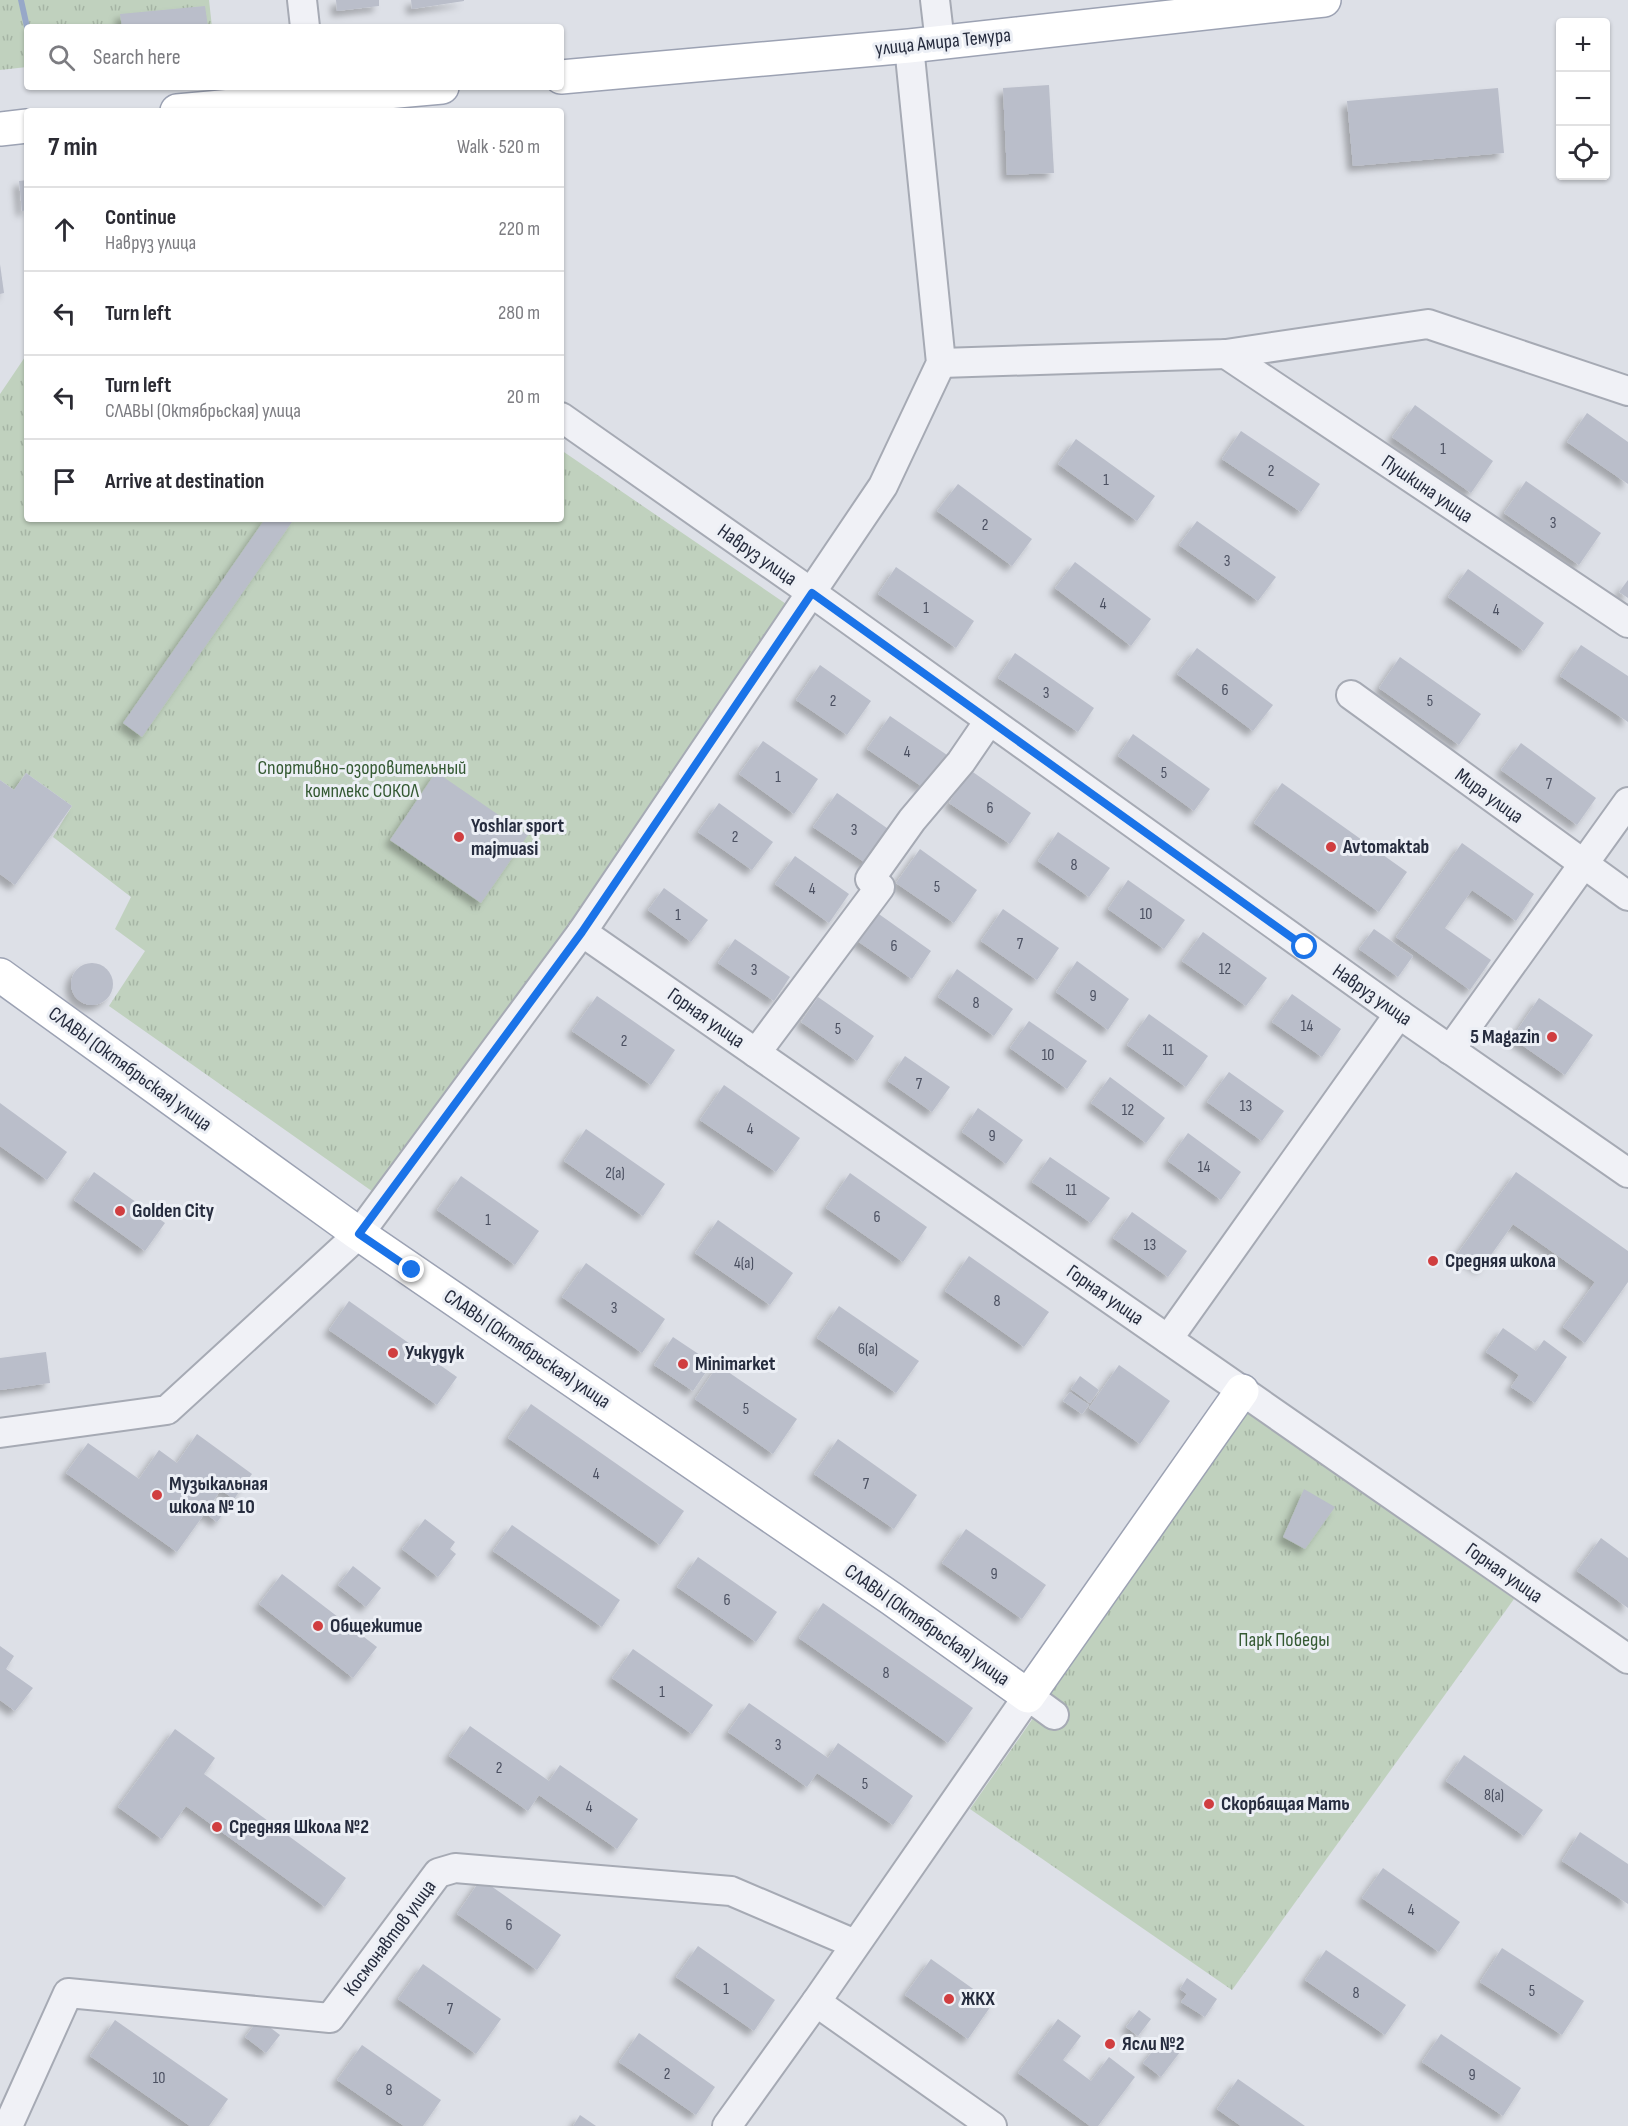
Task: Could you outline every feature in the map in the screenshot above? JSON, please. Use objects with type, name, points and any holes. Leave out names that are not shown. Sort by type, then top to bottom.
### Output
[{"type":"main road","name":"улица Амира Темура","points":[[564,77],[924,45],[1324,0]]},
{"type":"main road","points":[[200,108],[315,93],[378,90]]},
{"type":"main road","points":[[0,129],[24,126]]},
{"type":"main road","name":"СЛАВЫ (Октябрьская) улица","points":[[0,975],[359,1234],[892,1599],[1028,1696]]},
{"type":"main road","points":[[1028,1696],[1242,1391]]},
{"type":"street","points":[[302,0],[305,24]]},
{"type":"street","points":[[0,1433],[167,1410],[359,1234],[582,932],[883,486],[941,363],[924,45],[934,0]]},
{"type":"street","points":[[941,363],[1226,354],[1428,324],[1628,392]]},
{"type":"street","name":"Пушкина улица","points":[[1226,354],[1628,623]]},
{"type":"street","name":"Навруз улица","points":[[564,419],[812,593],[1399,1014],[1628,1173]]},
{"type":"street","name":"Мира улица","points":[[1351,695],[1628,896]]},
{"type":"street","points":[[756,1053],[875,883],[912,820],[961,762],[989,721]]},
{"type":"street","points":[[1450,1050],[1585,866],[1628,802]]},
{"type":"street","name":"Горная улица","points":[[582,932],[1628,1659]]},
{"type":"street","points":[[1168,1339],[1399,1014]]},
{"type":"street","points":[[727,2126],[816,2002],[1028,1696],[1054,1715]]},
{"type":"street","name":"Космонавтов улица","points":[[8,2126],[68,1993],[330,2018],[438,1874],[455,1868],[731,1891],[855,1944]]},
{"type":"street","points":[[816,2002],[992,2126]]},
{"type":"green space","points":[[0,0],[209,0],[212,24],[24,24],[24,67],[0,70]]},
{"type":"green space","name":"Спортивно-озоровительный комплекс СОКОЛ","points":[[24,358],[24,522],[564,522],[564,452],[792,608],[539,979],[376,1194],[109,1006],[145,951],[115,929],[131,897],[53,837],[72,806],[26,773],[14,790],[0,780],[0,394]]},
{"type":"green space","name":"Парк Победы","points":[[1246,1411],[1514,1599],[1232,1990],[970,1809]]},
{"type":"water","points":[[18,0],[24,0],[29,24],[24,24],[24,27]]},
{"type":"building","points":[[336,0],[379,0],[379,6],[337,11]]},
{"type":"building","points":[[411,0],[464,0],[464,1],[412,9]]},
{"type":"building","points":[[205,6],[208,24],[122,24],[120,14]]},
{"type":"building","points":[[1049,85],[1054,173],[1007,175],[1003,88]]},
{"type":"building","points":[[1498,88],[1504,153],[1353,166],[1347,101]]},
{"type":"building","points":[[24,180],[24,211],[22,211],[19,181]]},
{"type":"building","points":[[0,264],[4,293],[0,294]]},
{"type":"building","points":[[1415,405],[1493,461],[1471,493],[1392,437]]},
{"type":"building","points":[[1587,413],[1628,442],[1628,484],[1567,442]]},
{"type":"building","points":[[1241,431],[1320,484],[1301,512],[1222,459]]},
{"type":"building","points":[[1076,439],[1155,496],[1137,521],[1058,464]]},
{"type":"building","points":[[1526,481],[1601,533],[1579,565],[1504,513]]},
{"type":"building","points":[[958,484],[1032,539],[1012,566],[937,511]]},
{"type":"building","points":[[1197,521],[1276,577],[1258,601],[1179,545]]},
{"type":"building","points":[[263,522],[292,522],[142,737],[123,723]]},
{"type":"building","points":[[1075,562],[1151,619],[1131,646],[1055,588]]},
{"type":"building","points":[[896,567],[974,621],[956,648],[878,594]]},
{"type":"building","points":[[1468,569],[1544,623],[1524,651],[1448,597]]},
{"type":"building","points":[[1628,580],[1628,598],[1619,592]]},
{"type":"building","points":[[1581,645],[1628,676],[1628,722],[1560,676]]},
{"type":"building","points":[[1197,648],[1273,705],[1253,731],[1177,674]]},
{"type":"building","points":[[1015,653],[1094,708],[1078,732],[998,678]]},
{"type":"building","points":[[1400,657],[1481,714],[1459,745],[1379,688]]},
{"type":"building","points":[[820,665],[871,701],[847,735],[796,700]]},
{"type":"building","points":[[890,716],[947,755],[924,788],[867,749]]},
{"type":"building","points":[[1133,734],[1210,789],[1194,811],[1118,756]]},
{"type":"building","points":[[763,741],[818,779],[794,814],[739,774]]},
{"type":"building","points":[[1521,743],[1596,798],[1577,825],[1501,770]]},
{"type":"building","points":[[970,770],[1031,813],[1010,844],[949,803]]},
{"type":"building","name":"Yoshlar sport majmuasi","points":[[436,772],[528,835],[481,903],[390,840]]},
{"type":"building","points":[[26,773],[72,806],[15,885],[0,874],[0,780],[14,790]]},
{"type":"building","name":"Avtomaktab","points":[[1282,783],[1407,872],[1379,912],[1254,823]]},
{"type":"building","points":[[837,793],[894,833],[870,866],[813,827]]},
{"type":"building","points":[[719,803],[773,842],[752,870],[698,832]]},
{"type":"building","points":[[1058,832],[1110,868],[1089,897],[1038,861]]},
{"type":"building","points":[[1462,843],[1534,894],[1516,921],[1472,890],[1445,928],[1491,960],[1470,990],[1396,937]]},
{"type":"building","points":[[920,849],[977,890],[954,923],[896,883]]},
{"type":"building","points":[[795,856],[849,894],[829,923],[775,884]]},
{"type":"building","points":[[1128,880],[1185,920],[1164,949],[1108,909]]},
{"type":"building","points":[[664,888],[708,920],[691,942],[648,910]]},
{"type":"building","points":[[1003,909],[1059,948],[1037,980],[981,941]]},
{"type":"building","points":[[876,912],[931,951],[912,979],[856,940]]},
{"type":"building","points":[[1374,929],[1413,956],[1398,977],[1359,949]]},
{"type":"building","points":[[1203,932],[1267,978],[1246,1006],[1182,961]]},
{"type":"building","points":[[735,939],[790,977],[774,1001],[718,963]]},
{"type":"building","points":[[1077,961],[1129,999],[1108,1030],[1056,992]]},
{"type":"building","points":[[92,963],[107,969],[113,984],[107,999],[92,1005],[77,999],[71,984],[77,969]]},
{"type":"building","points":[[957,969],[1013,1009],[994,1036],[938,997]]},
{"type":"building","points":[[1292,994],[1341,1029],[1322,1057],[1272,1022]]},
{"type":"building","points":[[597,996],[675,1050],[651,1085],[572,1031]]},
{"type":"building","points":[[818,997],[874,1036],[857,1061],[801,1022]]},
{"type":"building","name":"5 Magazin","points":[[1539,998],[1593,1035],[1565,1075],[1512,1038]]},
{"type":"building","points":[[1149,1014],[1208,1056],[1186,1087],[1127,1045]]},
{"type":"building","points":[[1029,1021],[1087,1061],[1067,1089],[1010,1048]]},
{"type":"building","points":[[905,1056],[950,1087],[932,1112],[888,1081]]},
{"type":"building","points":[[1229,1072],[1284,1111],[1262,1141],[1207,1102]]},
{"type":"building","points":[[1110,1077],[1165,1118],[1146,1143],[1091,1103]]},
{"type":"building","points":[[724,1085],[800,1138],[776,1172],[700,1120]]},
{"type":"building","points":[[0,1103],[67,1152],[47,1180],[0,1146]]},
{"type":"building","points":[[978,1108],[1023,1140],[1006,1164],[962,1132]]},
{"type":"building","points":[[586,1129],[665,1184],[643,1216],[564,1161]]},
{"type":"building","points":[[1188,1133],[1241,1172],[1221,1200],[1168,1161]]},
{"type":"building","points":[[1050,1157],[1110,1198],[1091,1223],[1032,1182]]},
{"type":"building","name":"Golden City","points":[[94,1172],[165,1223],[145,1251],[74,1200]]},
{"type":"building","points":[[1516,1172],[1628,1251],[1628,1282],[1585,1343],[1563,1327],[1595,1282],[1513,1224],[1481,1269],[1458,1253]]},
{"type":"building","points":[[850,1173],[927,1227],[903,1262],[826,1208]]},
{"type":"building","points":[[461,1176],[539,1231],[515,1265],[437,1210]]},
{"type":"building","points":[[1132,1212],[1187,1251],[1168,1277],[1113,1238]]},
{"type":"building","points":[[718,1220],[793,1273],[770,1305],[695,1253]]},
{"type":"building","points":[[969,1256],[1049,1312],[1024,1347],[945,1291]]},
{"type":"building","points":[[586,1263],[665,1319],[642,1353],[562,1297]]},
{"type":"building","name":"Учкудук","points":[[349,1301],[457,1377],[437,1405],[329,1330]]},
{"type":"building","points":[[839,1306],[919,1361],[896,1393],[817,1338]]},
{"type":"building","points":[[1503,1328],[1536,1351],[1544,1340],[1567,1357],[1535,1403],[1511,1387],[1519,1375],[1486,1352]]},
{"type":"building","name":"Minimarket","points":[[673,1337],[712,1363],[693,1391],[654,1365]]},
{"type":"building","points":[[46,1352],[50,1383],[0,1390],[0,1358]]},
{"type":"building","points":[[718,1365],[797,1419],[773,1454],[695,1399]]},
{"type":"building","points":[[1119,1365],[1170,1401],[1140,1444],[1089,1408]]},
{"type":"building","points":[[1080,1376],[1099,1390],[1090,1403],[1071,1389]]},
{"type":"building","points":[[1070,1392],[1089,1405],[1082,1414],[1063,1401]]},
{"type":"building","points":[[531,1404],[684,1511],[660,1545],[508,1438]]},
{"type":"building","name":"Музыкальная школа № 10","points":[[197,1434],[252,1474],[234,1499],[221,1490],[213,1501],[226,1510],[217,1522],[205,1513],[177,1552],[66,1473],[88,1443],[139,1479],[159,1450],[177,1463]]},
{"type":"building","points":[[838,1439],[917,1495],[894,1529],[814,1474]]},
{"type":"building","points":[[1304,1489],[1335,1507],[1305,1549],[1283,1537]]},
{"type":"building","points":[[425,1519],[455,1542],[450,1549],[456,1554],[438,1577],[402,1549]]},
{"type":"building","points":[[512,1525],[620,1600],[602,1627],[493,1551]]},
{"type":"building","points":[[966,1529],[1046,1585],[1022,1619],[942,1563]]},
{"type":"building","points":[[1601,1538],[1628,1558],[1628,1608],[1577,1571]]},
{"type":"building","points":[[698,1557],[777,1612],[756,1642],[677,1587]]},
{"type":"building","points":[[353,1566],[381,1588],[366,1607],[338,1585]]},
{"type":"building","name":"Общежитие","points":[[282,1574],[377,1647],[353,1678],[259,1604]]},
{"type":"building","points":[[823,1603],[973,1708],[948,1743],[799,1638]]},
{"type":"building","points":[[0,1646],[14,1656],[6,1669],[33,1688],[15,1711],[0,1700]]},
{"type":"building","points":[[633,1649],[713,1705],[692,1734],[612,1678]]},
{"type":"building","points":[[749,1703],[828,1758],[838,1743],[913,1796],[893,1825],[817,1773],[807,1787],[728,1732]]},
{"type":"building","points":[[470,1726],[549,1781],[560,1765],[638,1819],[617,1849],[539,1795],[528,1811],[449,1756]]},
{"type":"building","points":[[175,1729],[215,1758],[204,1774],[346,1878],[325,1907],[186,1806],[162,1839],[118,1807]]},
{"type":"building","points":[[1464,1755],[1543,1810],[1524,1836],[1446,1781]]},
{"type":"building","points":[[1580,1832],[1628,1864],[1628,1904],[1562,1861]]},
{"type":"building","points":[[1383,1868],[1460,1922],[1439,1952],[1362,1898]]},
{"type":"building","points":[[481,1879],[561,1935],[537,1970],[457,1914]]},
{"type":"building","points":[[698,1946],[775,2000],[754,2031],[676,1977]]},
{"type":"building","points":[[1502,1948],[1584,2001],[1562,2035],[1480,1982]]},
{"type":"building","points":[[1326,1950],[1406,2005],[1385,2035],[1305,1980]]},
{"type":"building","name":"ЖКХ","points":[[931,1959],[993,2003],[968,2039],[905,1995]]},
{"type":"building","points":[[423,1964],[501,2019],[476,2054],[398,1999]]},
{"type":"building","points":[[1187,1978],[1217,1999],[1205,2017],[1181,2002],[1187,1994],[1180,1989]]},
{"type":"building","points":[[1139,2010],[1151,2019],[1138,2036],[1126,2027]]},
{"type":"building","points":[[259,2019],[280,2035],[266,2053],[245,2037]]},
{"type":"building","points":[[1058,2019],[1081,2036],[1063,2060],[1091,2081],[1109,2057],[1135,2077],[1098,2126],[1090,2126],[1018,2073]]},
{"type":"building","points":[[115,2020],[228,2099],[209,2126],[190,2126],[90,2056]]},
{"type":"building","points":[[639,2033],[715,2087],[696,2115],[619,2062]]},
{"type":"building","points":[[1441,2034],[1521,2088],[1503,2116],[1422,2062]]},
{"type":"building","points":[[1166,2035],[1183,2048],[1161,2077],[1143,2063]]},
{"type":"building","points":[[362,2045],[441,2100],[423,2126],[404,2126],[337,2080]]},
{"type":"building","points":[[1238,2079],[1305,2126],[1241,2126],[1217,2109]]},
{"type":"building","points":[[580,2115],[596,2126],[573,2126]]},
{"type":"place","name":"Yoshlar sport majmuasi","points":[[459,837]]},
{"type":"place","name":"Avtomaktab","points":[[1331,847]]},
{"type":"place","name":"5 Magazin","points":[[1552,1037]]},
{"type":"place","name":"Golden City","points":[[120,1211]]},
{"type":"place","name":"Средняя школа","points":[[1433,1261]]},
{"type":"place","name":"Учкудук","points":[[393,1353]]},
{"type":"place","name":"Minimarket","points":[[683,1364]]},
{"type":"place","name":"Музыкальная школа № 10","points":[[157,1495]]},
{"type":"place","name":"Общежитие","points":[[318,1626]]},
{"type":"place","name":"Скорбящая Мать","points":[[1209,1804]]},
{"type":"place","name":"Средняя Школа №2","points":[[217,1827]]},
{"type":"place","name":"ЖКХ","points":[[949,1999]]},
{"type":"place","name":"Ясли №2","points":[[1110,2044]]},
{"type":"route","points":[[412,1270],[359,1234],[582,932],[812,593],[1305,947]]}]
